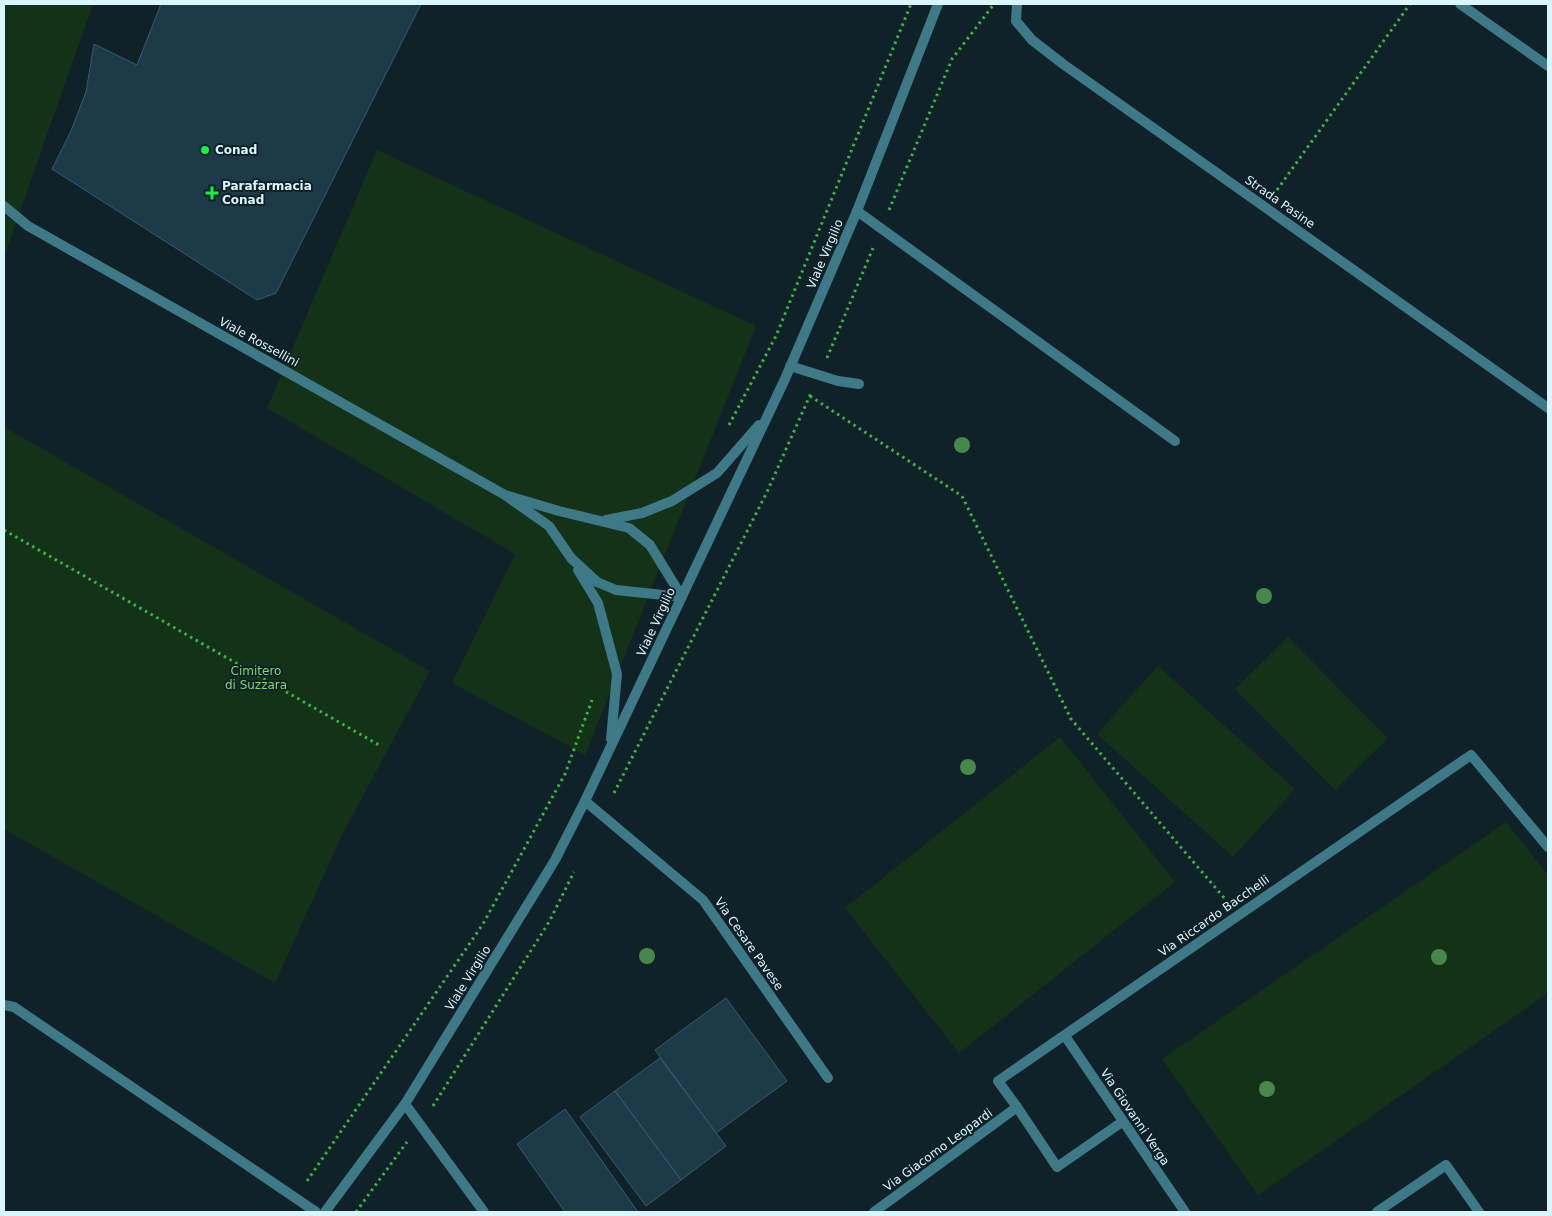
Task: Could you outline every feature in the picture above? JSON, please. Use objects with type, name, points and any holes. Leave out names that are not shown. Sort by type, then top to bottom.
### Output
[{"type":"street","name":"Viale Virgilio","points":[[325,1212],[405,1104],[555,860],[586,801],[785,379],[857,211],[938,4]]},
{"type":"street","name":"Strada Pasine","points":[[1017,4],[1016,21],[1032,40],[1548,408]]},
{"type":"street","points":[[1460,4],[1548,66]]},
{"type":"street","name":"Viale Rossellini","points":[[4,206],[28,226],[505,495]]},
{"type":"street","points":[[857,211],[1175,442]]},
{"type":"street","points":[[790,366],[838,381],[860,384]]},
{"type":"street","points":[[602,521],[642,513],[672,501],[717,473],[767,417]]},
{"type":"street","points":[[505,495],[629,528],[650,545],[682,596]]},
{"type":"street","points":[[505,495],[549,526],[598,602],[617,674],[610,747]]},
{"type":"street","points":[[571,558],[597,582],[616,590],[682,596]]},
{"type":"street","name":"Via Riccardo Bacchelli","points":[[1017,1107],[998,1081],[1471,755],[1548,848]]},
{"type":"street","name":"Via Cesare Pavese","points":[[586,801],[703,900],[828,1078]]},
{"type":"street","points":[[4,1005],[14,1007],[316,1212]]},
{"type":"street","name":"Via Giovanni Verga","points":[[1065,1036],[1184,1212]]},
{"type":"street","points":[[405,1104],[484,1212]]},
{"type":"street","points":[[1017,1107],[1057,1167],[1122,1122]]},
{"type":"street","name":"Via Giacomo Leopardi","points":[[874,1212],[1017,1107]]},
{"type":"street","points":[[1377,1212],[1446,1165],[1480,1212]]},
{"type":"path","points":[[1264,207],[1410,4]]},
{"type":"path","points":[[785,379],[962,496],[1072,719],[1238,914]]},
{"type":"path","points":[[4,530],[379,745]]},
{"type":"green space","points":[[4,4],[93,4],[4,257]]},
{"type":"green space","points":[[377,150],[756,326],[585,755],[452,683],[515,554],[267,408]]},
{"type":"green space","name":"Cimitero di Suzzara","points":[[4,427],[430,671],[342,835],[275,983],[4,829]]},
{"type":"green space","points":[[1288,637],[1388,738],[1335,790],[1235,689]]},
{"type":"green space","points":[[1158,666],[1295,789],[1233,857],[1097,734]]},
{"type":"green space","points":[[1060,737],[1175,882],[959,1053],[845,908]]},
{"type":"green space","points":[[1506,822],[1548,875],[1548,993],[1258,1195],[1162,1059]]},
{"type":"building","name":"Conad","points":[[161,4],[421,4],[276,293],[257,300],[52,169],[71,131],[86,92],[94,44],[137,65]]},
{"type":"building","points":[[726,998],[787,1081],[716,1133],[655,1050]]},
{"type":"building","points":[[660,1058],[726,1146],[681,1180],[615,1091]]},
{"type":"building","points":[[615,1091],[681,1180],[646,1206],[580,1117]]},
{"type":"building","points":[[565,1109],[638,1212],[565,1212],[517,1144]]},
{"type":"place","name":"Conad","points":[[205,150]]},
{"type":"place","name":"Parafarmacia Conad","points":[[212,193]]}]
